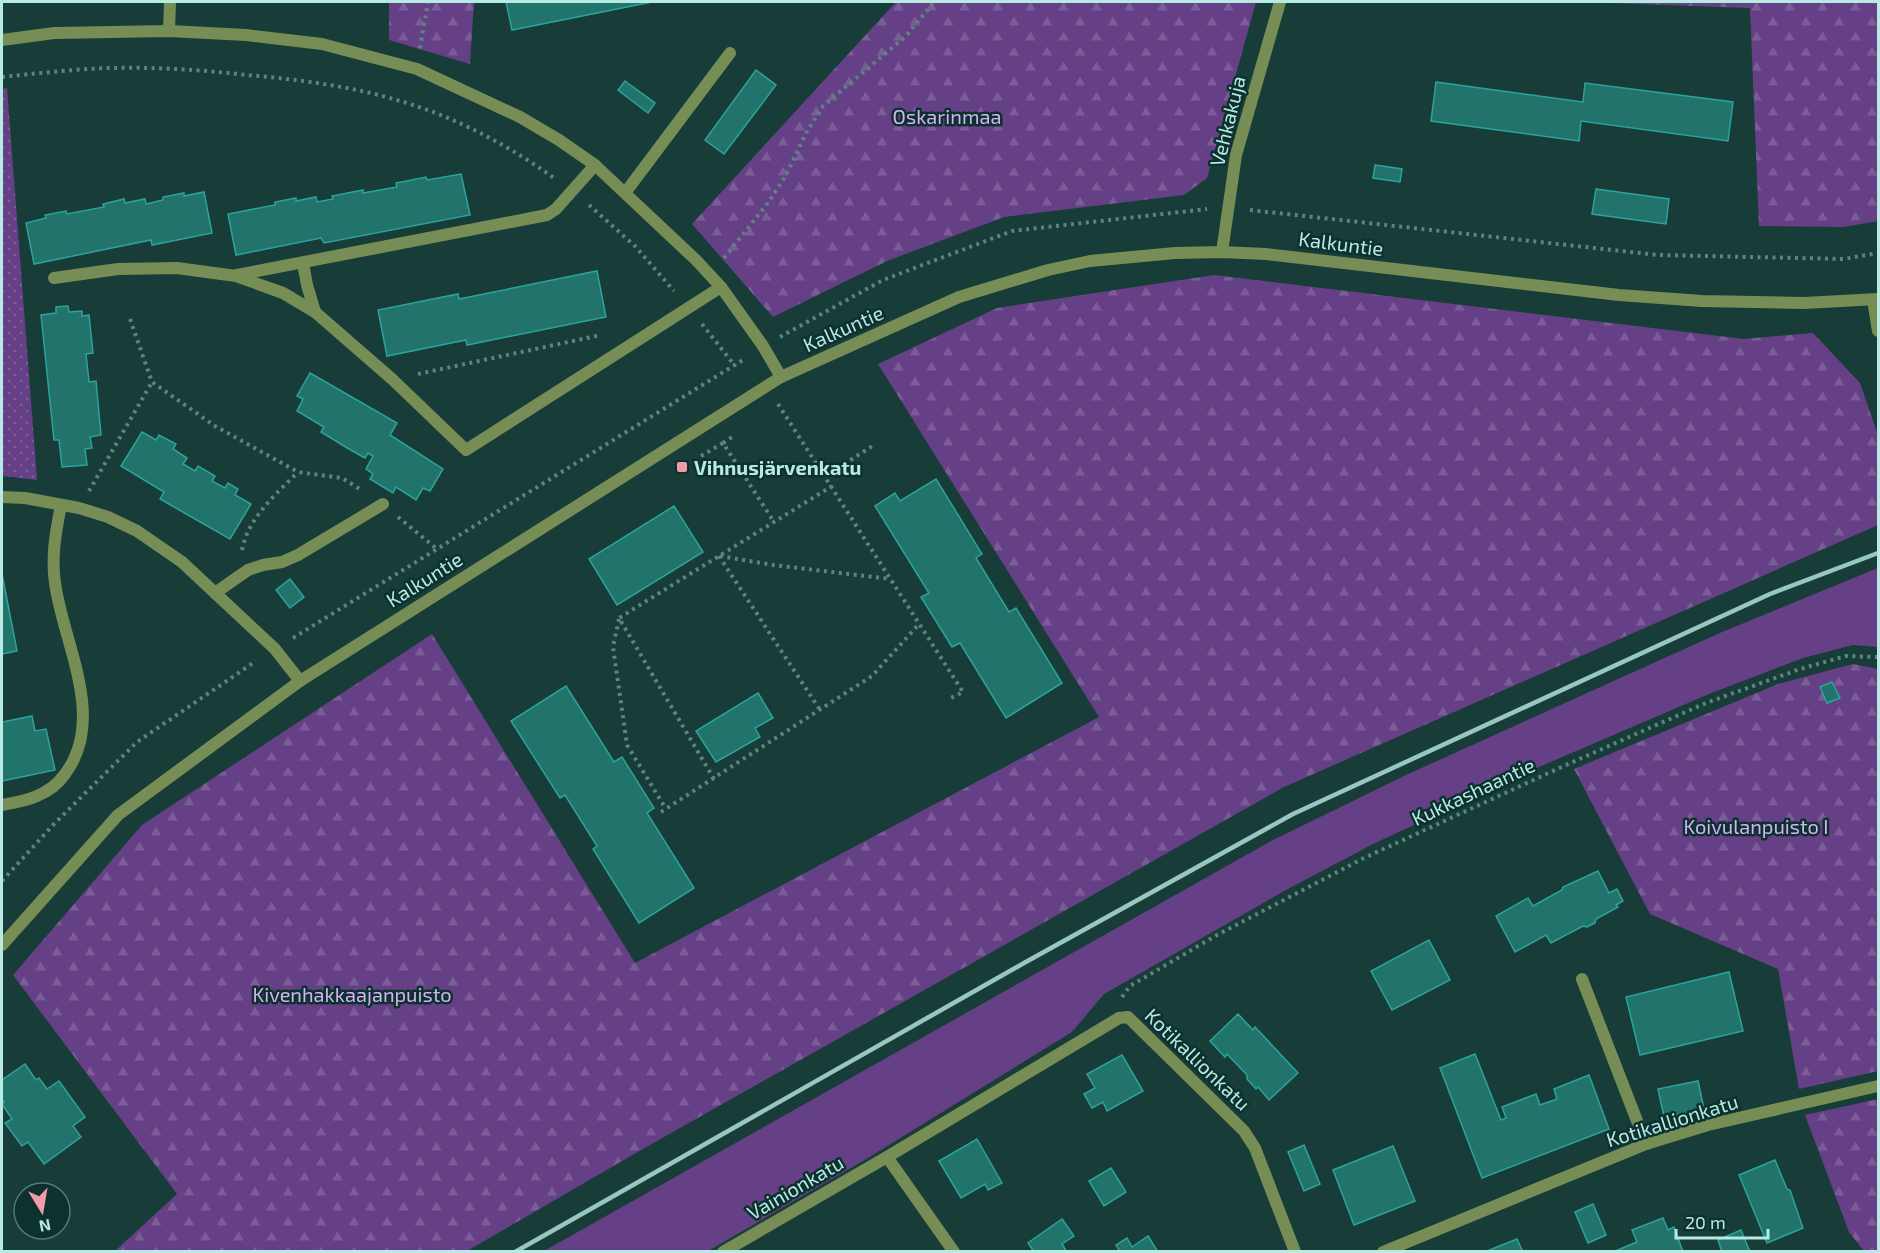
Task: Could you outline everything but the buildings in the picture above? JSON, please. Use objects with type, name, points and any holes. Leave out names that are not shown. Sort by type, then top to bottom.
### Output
[{"type":"street","points":[[169,31],[170,2]]},
{"type":"street","name":"Vehkakuja","points":[[1222,252],[1236,155],[1280,2]]},
{"type":"street","points":[[2,40],[54,33],[169,31],[246,35],[322,44],[417,69],[520,117],[595,165],[721,287],[763,346],[781,377]]},
{"type":"street","points":[[625,193],[730,53]]},
{"type":"street","points":[[236,276],[547,215],[556,209],[595,165]]},
{"type":"street","name":"Kalkuntie","points":[[2,945],[118,815],[300,681],[781,377],[959,297],[1006,281],[1090,261],[1175,253],[1222,252],[1266,254],[1619,295],[1691,300],[1804,303],[1876,300]]},
{"type":"street","points":[[303,263],[315,312]]},
{"type":"street","points":[[54,278],[118,269],[177,268],[236,276],[283,293],[315,312],[392,379],[466,450],[721,287]]},
{"type":"street","points":[[1876,300],[1878,331]]},
{"type":"street","points":[[2,497],[25,498],[80,508],[108,517],[137,531],[182,562],[275,649],[300,681]]},
{"type":"street","points":[[214,593],[248,570],[282,562],[298,555],[383,504]]},
{"type":"street","points":[[2,805],[37,796],[57,785],[73,763],[82,740],[84,710],[55,585],[53,563],[61,505]]},
{"type":"street","points":[[1582,979],[1646,1144]]},
{"type":"street","name":"Kotikallionkatu","points":[[887,1157],[1119,1017],[1128,1017],[1244,1131],[1255,1148],[1295,1251]]},
{"type":"street","name":"Kotikallionkatu","points":[[1383,1251],[1646,1144],[1708,1125],[1878,1086]]},
{"type":"street","points":[[887,1157],[954,1251]]},
{"type":"street","name":"Vainionkatu","points":[[723,1251],[887,1157]]},
{"type":"path","points":[[417,69],[428,2]]},
{"type":"path","points":[[711,276],[768,203],[786,175],[806,133],[823,106],[906,36],[934,2]]},
{"type":"path","points":[[2,77],[89,69],[185,68],[287,78],[352,88],[414,105],[460,124],[525,158],[572,190],[635,246],[735,366]]},
{"type":"path","points":[[2,881],[54,824],[137,742],[275,649],[735,366],[763,346],[883,280],[1012,231],[1227,207],[1658,255],[1844,259],[1878,254]]},
{"type":"path","points":[[130,319],[152,382],[215,426],[298,472],[342,478],[383,504],[437,549]]},
{"type":"path","points":[[392,379],[607,334]]},
{"type":"path","points":[[80,508],[152,382]]},
{"type":"path","points":[[766,386],[963,692],[951,698]]},
{"type":"path","points":[[698,458],[723,443],[774,522]]},
{"type":"path","points":[[825,476],[874,445]]},
{"type":"path","points":[[248,570],[241,554],[244,538],[264,506],[298,472]]},
{"type":"path","points":[[666,809],[627,745],[613,647],[619,618],[832,486]]},
{"type":"path","points":[[719,556],[773,565],[892,579]]},
{"type":"path","points":[[719,556],[820,710]]},
{"type":"path","points":[[619,618],[714,779]]},
{"type":"path","points":[[661,812],[872,676],[920,623]]},
{"type":"path","name":"Kukkashaantie","points":[[1119,1017],[1119,1000],[1130,986],[1217,935],[1364,858],[1706,703],[1800,669],[1846,656],[1878,657]]},
{"type":"green space","points":[[389,2],[474,2],[470,64],[389,40]]},
{"type":"green space","name":"Oskarinmaa","points":[[896,2],[1256,2],[1207,178],[1184,195],[1004,217],[887,261],[773,317],[692,224]]},
{"type":"green space","points":[[1583,2],[1878,2],[1878,221],[1844,227],[1759,226],[1750,8]]},
{"type":"green space","points":[[7,88],[37,480],[3,476],[2,89]]},
{"type":"green space","name":"Kivenhakkaajanpuisto","points":[[1214,275],[1744,339],[1813,333],[1860,383],[1878,435],[1878,525],[1284,787],[641,1150],[467,1251],[115,1251],[177,1194],[13,975],[142,825],[432,634],[635,963],[1099,717],[878,364],[997,308]]},
{"type":"green space","points":[[1878,568],[1878,647],[1853,645],[1803,658],[1709,694],[1539,767],[1373,844],[1286,890],[1104,994],[1072,1032],[868,1158],[708,1251],[544,1251],[1271,841],[1406,775],[1722,632]]},
{"type":"green space","name":"Koivulanpuisto I","points":[[1853,664],[1878,669],[1878,1071],[1799,1089],[1778,969],[1650,914],[1574,769],[1778,684]]},
{"type":"green space","points":[[1878,1099],[1878,1251],[1864,1251],[1849,1232],[1805,1115]]},
{"type":"railway","points":[[515,1252],[1024,963],[1293,814],[1770,594],[1878,553]]},
{"type":"place","name":"Vihnusjärvenkatu","points":[[682,467]]}]
